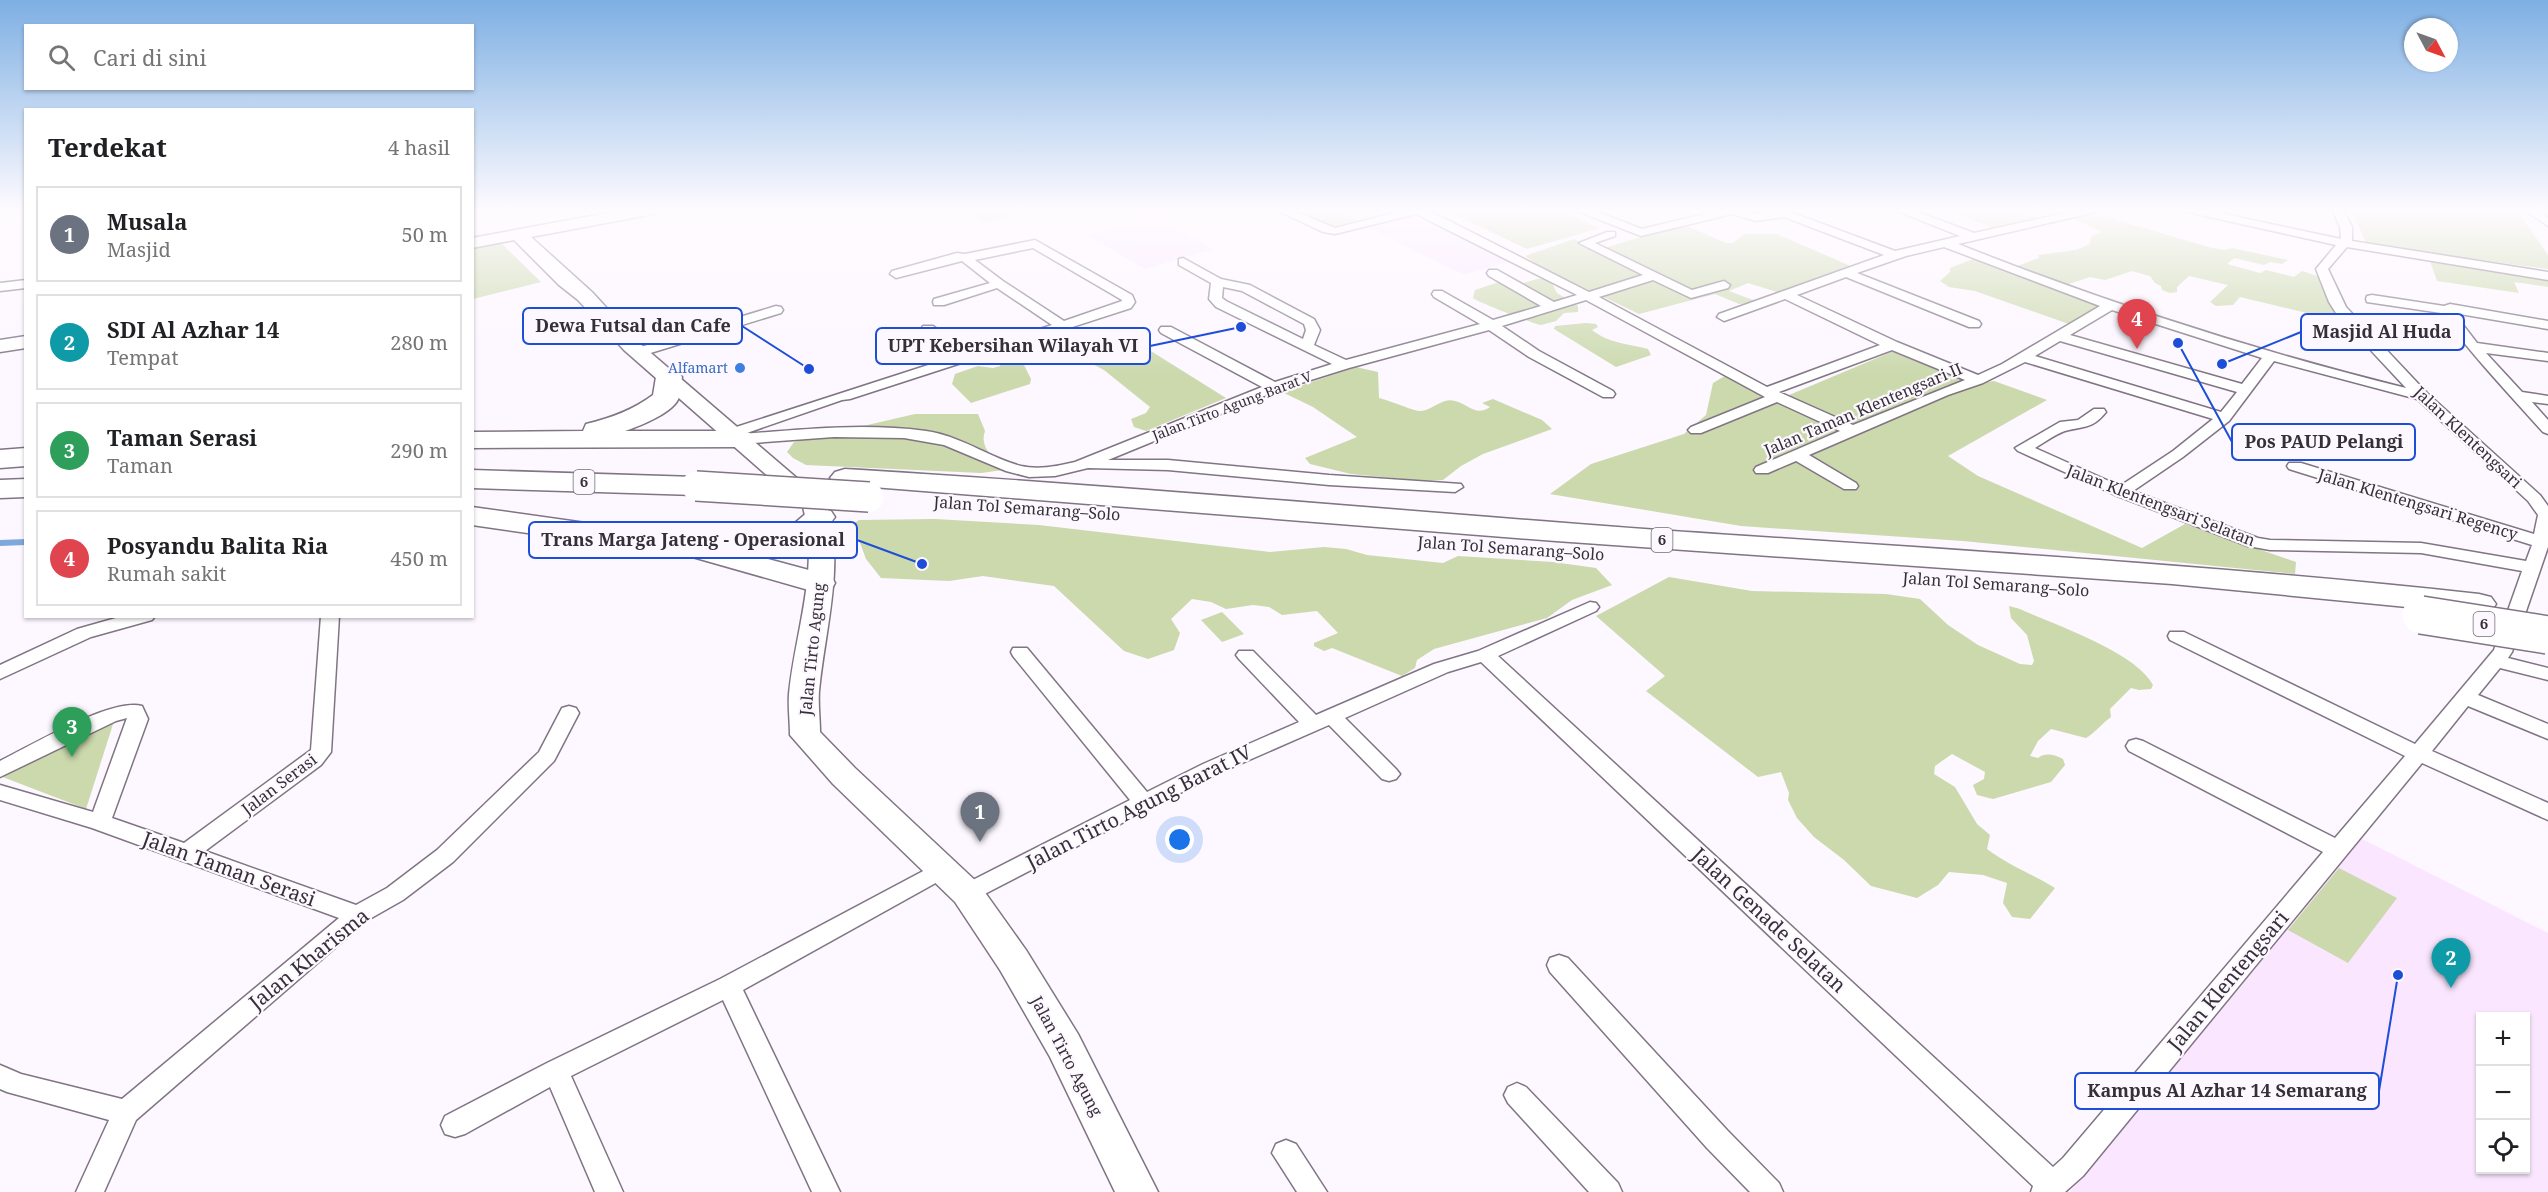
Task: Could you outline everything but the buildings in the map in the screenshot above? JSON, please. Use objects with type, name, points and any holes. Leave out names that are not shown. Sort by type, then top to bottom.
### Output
[{"type":"highway","points":[[551,440],[609,428],[653,409],[666,398],[669,377]]},
{"type":"highway","points":[[474,440],[736,436]]},
{"type":"highway","points":[[0,459],[24,457]]},
{"type":"highway","name":"Jalan Tol Semarang–Solo","points":[[474,460],[566,462],[686,477],[857,487],[1420,541],[2090,591],[2305,604],[2421,615],[2548,635]]},
{"type":"highway","points":[[0,471],[24,470]]},
{"type":"highway","name":"Jalan Tol Semarang–Solo","points":[[474,479],[686,477]]},
{"type":"highway","name":"Jalan Tol Semarang–Solo","points":[[857,487],[1003,486],[1439,524],[2308,585],[2548,614]]},
{"type":"highway","points":[[0,489],[24,488]]},
{"type":"highway","points":[[0,500],[24,500]]},
{"type":"highway","points":[[474,516],[692,547],[753,552],[799,538],[820,517]]},
{"type":"highway","points":[[692,547],[819,583]]},
{"type":"main road","points":[[549,265],[585,296],[639,352],[814,504],[820,517]]},
{"type":"main road","points":[[0,346],[24,339]]},
{"type":"main road","name":"Jalan Tirto Agung","points":[[820,517],[819,583],[804,696],[805,735],[844,776],[967,893],[1013,960],[1064,1046],[1137,1192]]},
{"type":"street","points":[[896,274],[930,265]]},
{"type":"street","points":[[973,265],[999,285],[1062,325]]},
{"type":"street","points":[[736,436],[837,399],[1129,302],[1127,298],[1070,265]]},
{"type":"street","points":[[1188,265],[1208,274],[1217,282],[1246,288],[1309,322],[1313,330],[1307,346]]},
{"type":"street","points":[[1527,265],[1772,394],[1853,431]]},
{"type":"street","points":[[1630,265],[1692,294],[1724,285]]},
{"type":"street","points":[[1724,317],[1873,265]]},
{"type":"street","points":[[2001,265],[2109,306],[2270,357],[2422,396]]},
{"type":"street","name":"Jalan Klentengsari","points":[[2048,1189],[2073,1167],[2503,652],[2541,542],[2546,515],[2541,498],[2422,396],[2334,302],[2322,269],[2326,265]]},
{"type":"street","points":[[2478,265],[2548,276]]},
{"type":"street","points":[[1493,273],[1553,307]]},
{"type":"street","points":[[1848,274],[1974,324]]},
{"type":"street","name":"Jalan Tirto Agung Barat V","points":[[1080,465],[1274,387],[1344,365],[1445,339],[1654,276]]},
{"type":"street","points":[[1217,282],[1214,295],[1221,304],[1344,365]]},
{"type":"street","points":[[0,287],[24,284]]},
{"type":"street","points":[[939,302],[999,285]]},
{"type":"street","points":[[1437,294],[1491,325],[1534,354],[1608,394]]},
{"type":"street","name":"Jalan Taman Klentengsari II","points":[[1788,296],[1892,345],[1978,380]]},
{"type":"street","points":[[2373,299],[2445,310],[2445,308],[2450,308],[2548,325]]},
{"type":"street","name":"Jalan Taman Klentengsari II","points":[[1762,470],[1943,392],[1978,380],[2023,357],[2109,306]]},
{"type":"street","points":[[639,352],[776,310]]},
{"type":"street","points":[[2445,310],[2474,347],[2548,429]]},
{"type":"street","points":[[928,329],[965,356]]},
{"type":"street","points":[[1166,330],[1274,387]]},
{"type":"street","points":[[2058,336],[2247,390]]},
{"type":"street","points":[[1696,430],[1772,394],[1892,345]]},
{"type":"street","points":[[2474,347],[2548,357]]},
{"type":"street","points":[[2023,357],[2224,418]]},
{"type":"street","points":[[2121,492],[2170,460],[2224,418],[2270,357]]},
{"type":"street","points":[[2517,396],[2548,400]]},
{"type":"street","points":[[813,432],[837,399]]},
{"type":"street","name":"Jalan Klentengsari Selatan","points":[[2099,412],[2081,425],[2067,424],[2023,448],[2121,492],[2254,542],[2270,545],[2421,548],[2531,567]]},
{"type":"street","name":"Jalan Tirto Agung Barat V","points":[[736,436],[813,432],[897,433],[946,439],[967,446],[1014,469],[1039,472],[1080,465],[1168,465],[1329,480],[1455,487]]},
{"type":"street","points":[[1797,455],[1850,486]]},
{"type":"street","name":"Jalan Klentengsari Regency","points":[[2295,466],[2541,542]]},
{"type":"street","name":"Jalan Tirto Agung Barat IV","points":[[967,893],[1210,769],[1441,668],[1485,655],[1590,607]]},
{"type":"street","points":[[0,673],[84,633],[140,618]]},
{"type":"street","name":"Jalan Serasi","points":[[185,854],[314,760],[321,752],[330,618]]},
{"type":"street","points":[[2177,636],[2419,754],[2548,812]]},
{"type":"street","points":[[1020,652],[1144,803]]},
{"type":"street","points":[[1246,655],[1312,723]]},
{"type":"street","name":"Jalan Genade Selatan","points":[[1485,655],[2048,1189]]},
{"type":"street","points":[[2496,661],[2548,674]]},
{"type":"street","points":[[2466,698],[2548,732]]},
{"type":"street","points":[[0,770],[109,716],[124,711],[135,711],[138,719],[100,822]]},
{"type":"street","name":"Jalan Kharisma","points":[[90,1192],[126,1112],[358,915],[395,894],[445,856],[547,756],[569,713]]},
{"type":"street","points":[[1331,715],[1389,774]]},
{"type":"street","points":[[2136,746],[2339,850]]},
{"type":"street","name":"Jalan Taman Serasi","points":[[0,792],[100,822],[358,915]]},
{"type":"street","points":[[455,1125],[556,1071],[729,986],[942,869]]},
{"type":"street","points":[[1559,965],[1717,1139],[1769,1192]]},
{"type":"street","points":[[729,986],[826,1192]]},
{"type":"street","points":[[556,1071],[609,1192]]},
{"type":"street","points":[[5,1082],[126,1112]]},
{"type":"street","points":[[1516,1095],[1608,1192]]},
{"type":"street","points":[[1286,1153],[1313,1192]]},
{"type":"shaded area","points":[[1137,265],[1160,265],[1145,269]]},
{"type":"shaded area","points":[[1443,265],[1498,265],[1464,275]]},
{"type":"shaded area","points":[[2358,837],[2548,933],[2548,1192],[2070,1192]]},
{"type":"green space","points":[[474,265],[523,265],[541,282],[474,299]]},
{"type":"green space","points":[[1537,265],[1847,265],[1855,268],[1783,294],[1748,283],[1729,291],[1753,300],[1753,303],[1739,304],[1715,294],[1639,314]]},
{"type":"green space","points":[[1959,265],[1997,265],[2110,309],[2069,324],[1975,291],[1949,287],[1940,281],[1950,272],[1950,268]]},
{"type":"green space","points":[[2229,265],[2260,273],[2266,270],[2294,277],[2302,271],[2320,277],[2327,300],[2337,317],[2307,313],[2240,297],[2233,305],[2216,306],[2210,302],[2228,285],[2189,276],[2177,287],[2177,292],[2170,293],[2162,290],[2161,286],[2155,283],[2150,276],[2132,271],[2105,280],[2090,277],[2066,285],[2017,266]]},
{"type":"green space","points":[[2431,265],[2454,265],[2548,279],[2548,287],[2514,282],[2519,293],[2437,281]]},
{"type":"green space","points":[[2515,265],[2548,265],[2548,269]]},
{"type":"green space","points":[[1549,278],[1557,293],[1578,306],[1578,312],[1564,313],[1556,321],[1541,325],[1473,298],[1475,290],[1505,280],[1516,285]]},
{"type":"green space","points":[[1596,324],[1598,327],[1592,330],[1605,338],[1648,349],[1651,355],[1616,367],[1554,329],[1555,326]]},
{"type":"green space","points":[[1122,333],[1226,398],[1146,431],[1134,427],[1131,419],[1146,413],[1150,407],[1104,370],[1083,359],[1078,351],[1087,345]]},
{"type":"green space","points":[[1896,350],[1973,384],[1994,381],[2047,400],[1948,456],[1978,476],[2142,548],[2185,524],[2296,562],[2295,574],[1963,541],[1741,526],[1550,494],[1591,464],[1684,434],[1706,415],[1713,383],[1730,373],[1782,398]]},
{"type":"green space","points":[[1014,356],[1023,363],[1031,379],[1030,384],[971,403],[952,384],[955,374],[978,366],[993,368],[1000,366],[1002,361]]},
{"type":"green space","points":[[1356,367],[1378,372],[1379,398],[1412,409],[1425,410],[1450,400],[1480,411],[1490,407],[1482,403],[1493,399],[1542,420],[1552,429],[1483,454],[1461,466],[1443,480],[1425,481],[1351,474],[1310,464],[1305,458],[1357,437],[1313,407],[1282,392]]},
{"type":"green space","points":[[915,414],[978,414],[985,431],[986,447],[1003,470],[981,473],[806,465],[787,452],[794,442]]},
{"type":"green space","points":[[935,519],[1039,525],[1270,552],[1324,547],[1346,549],[1367,555],[1443,563],[1458,556],[1553,562],[1596,568],[1612,585],[1572,600],[1547,618],[1434,649],[1417,660],[1415,668],[1402,676],[1332,648],[1324,651],[1314,646],[1314,643],[1338,633],[1317,611],[1282,615],[1269,607],[1253,605],[1226,609],[1211,602],[1192,599],[1171,619],[1180,633],[1174,650],[1148,659],[1124,651],[1054,586],[983,576],[949,581],[881,578],[866,559],[853,524],[859,520]]},
{"type":"green space","points":[[1669,577],[1752,591],[1886,594],[1920,599],[1948,625],[1978,645],[2020,664],[2032,665],[2034,661],[2027,635],[2011,618],[2009,606],[2073,631],[2130,661],[2144,673],[2153,685],[2151,689],[2131,688],[2110,709],[2111,717],[2086,738],[2051,729],[2038,741],[2030,756],[2038,758],[2044,755],[2054,755],[2063,759],[2065,765],[2051,782],[1993,799],[1977,795],[1973,785],[1984,779],[1985,772],[1952,754],[1935,766],[1934,774],[1955,787],[1977,824],[1990,835],[1987,849],[2055,888],[2030,919],[2012,917],[2003,903],[2007,883],[1983,875],[1949,872],[1938,885],[1917,898],[1871,886],[1844,860],[1814,837],[1797,818],[1788,800],[1789,793],[1781,772],[1758,777],[1646,691],[1665,676],[1596,616]]},
{"type":"green space","points":[[1222,612],[1244,634],[1222,642],[1201,620]]},
{"type":"green space","points":[[114,721],[86,809],[0,776]]},
{"type":"green space","points":[[2339,868],[2397,898],[2348,963],[2288,930]]},
{"type":"waterway","points":[[0,543],[24,542]]},
{"type":"place","name":"UPT Kebersihan Wilayah VI","points":[[1241,327]]},
{"type":"place","name":"Pos PAUD Pelangi","points":[[2178,343]]},
{"type":"place","name":"Posyandu Balita Ria","points":[[2137,349]]},
{"type":"place","name":"Masjid Al Huda","points":[[2222,364]]},
{"type":"place","name":"Alfamart","points":[[740,368]]},
{"type":"place","name":"Dewa Futsal dan Cafe","points":[[809,369]]},
{"type":"place","name":"Trans Marga Jateng - Operasional","points":[[922,564]]},
{"type":"place","name":"Taman Serasi","points":[[72,757]]},
{"type":"place","name":"Musala","points":[[980,842]]},
{"type":"place","name":"Kampus Al Azhar 14 Semarang","points":[[2398,975]]},
{"type":"place","name":"SDI Al Azhar 14","points":[[2451,988]]}]
